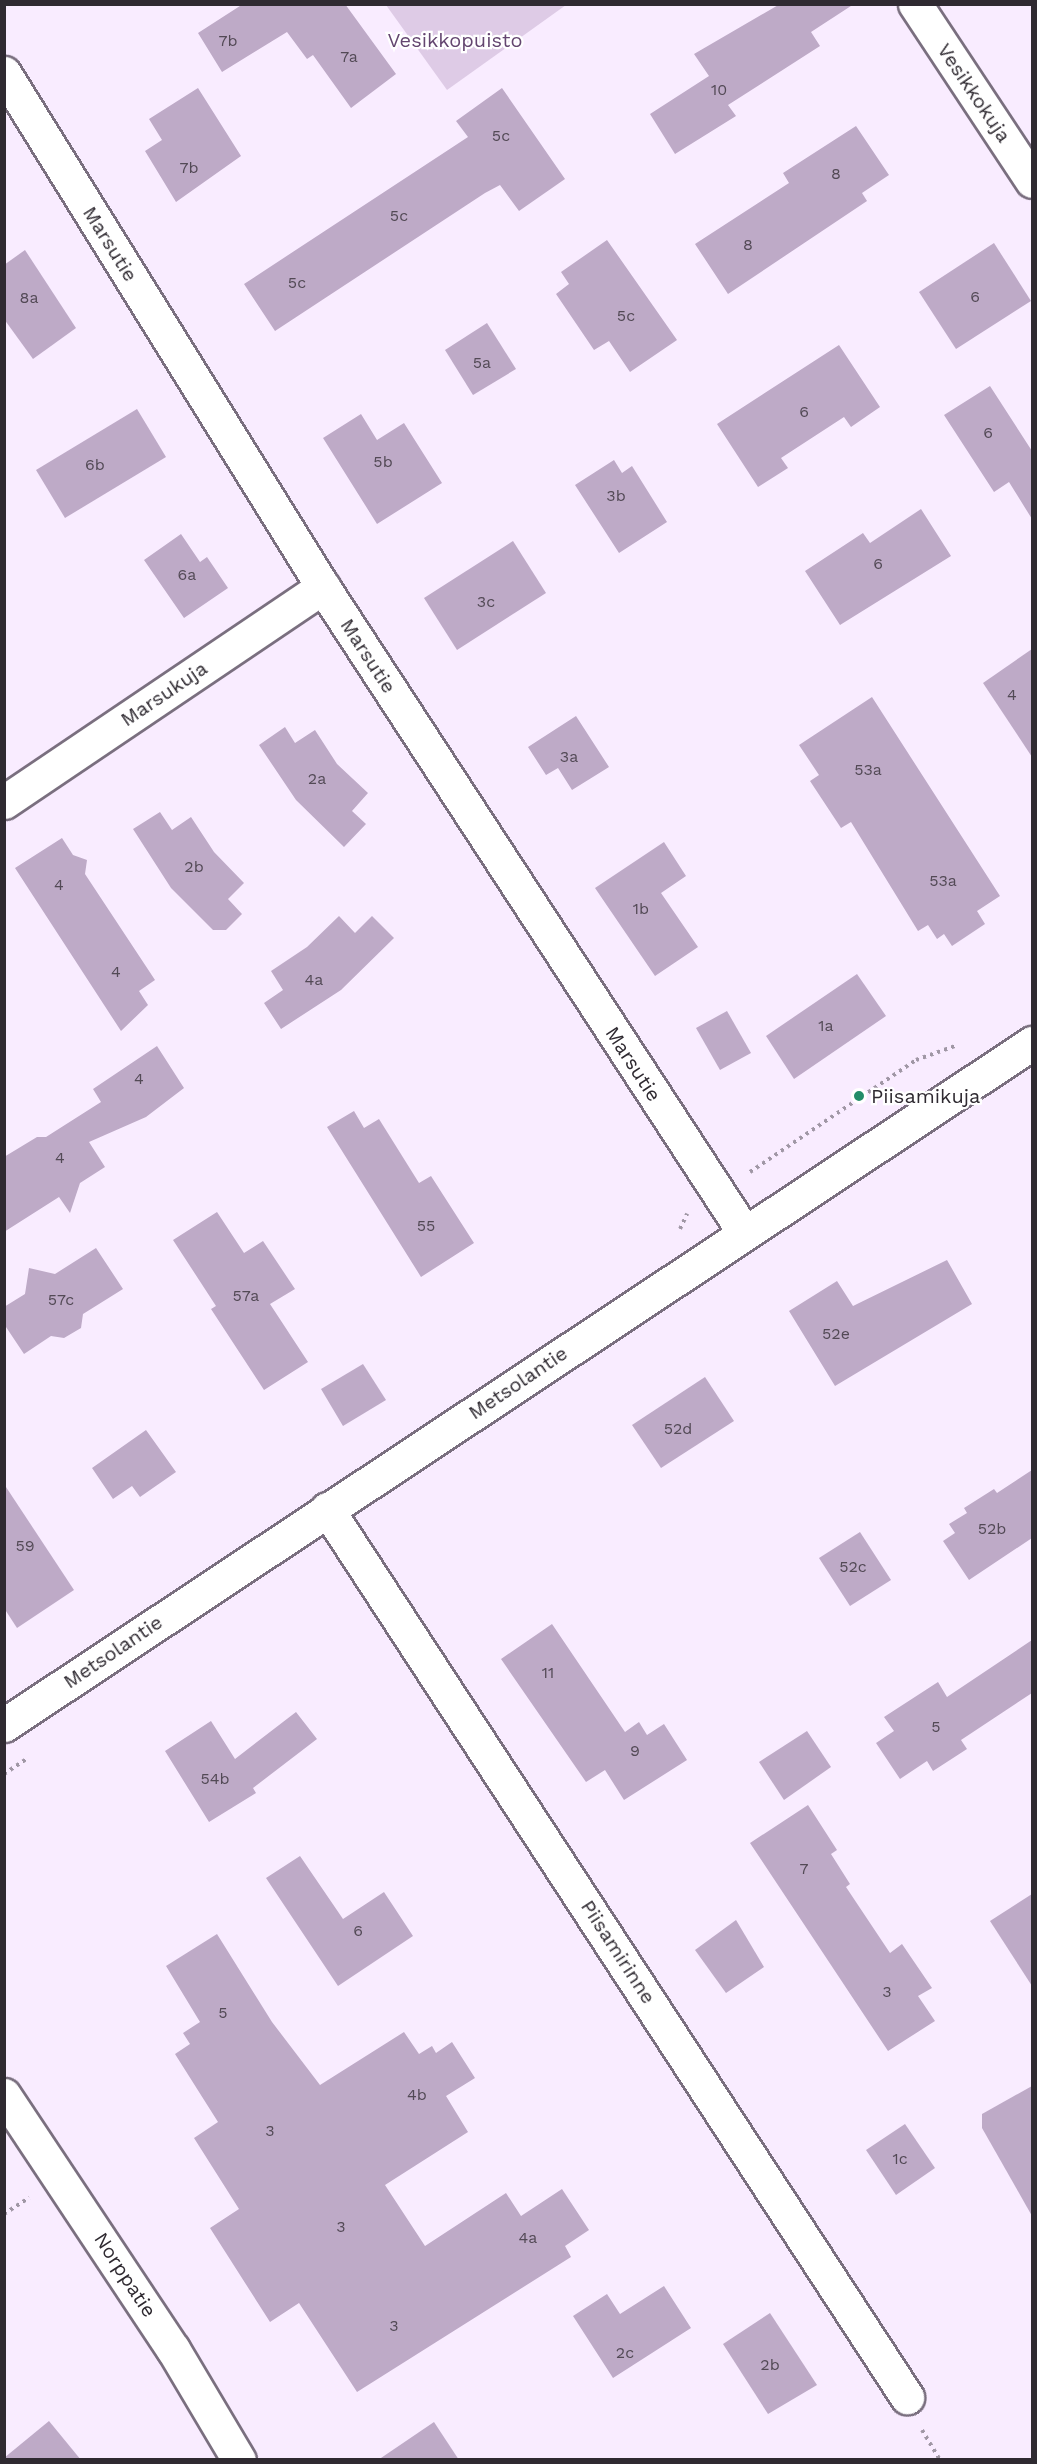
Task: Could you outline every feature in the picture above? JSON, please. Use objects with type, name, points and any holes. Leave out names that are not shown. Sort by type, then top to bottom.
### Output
[{"type":"street","name":"Vesikkokuja","points":[[915,4],[1032,180]]},
{"type":"street","name":"Marsutie","points":[[4,73],[323,587],[744,1232]]},
{"type":"street","name":"Marsukuja","points":[[4,802],[323,587]]},
{"type":"street","name":"Metsolantie","points":[[4,1725],[1032,1043]]},
{"type":"street","name":"Piisamirinne","points":[[327,1509],[907,2397]]},
{"type":"street","name":"Norppatie","points":[[4,2095],[173,2349],[239,2460]]},
{"type":"green space","name":"Vesikkopuisto","points":[[386,5],[566,5],[447,90]]},
{"type":"building","points":[[243,4],[345,4],[396,74],[351,108],[313,55],[307,59],[287,32],[222,72],[198,33]]},
{"type":"building","points":[[780,4],[854,4],[811,32],[820,46],[728,105],[736,116],[675,154],[650,114],[709,76],[694,54]]},
{"type":"building","points":[[198,88],[241,156],[176,202],[145,151],[162,140],[149,119]]},
{"type":"building","points":[[502,88],[565,179],[519,211],[500,185],[275,331],[244,284],[468,137],[456,121]]},
{"type":"building","points":[[856,126],[889,175],[862,193],[867,201],[728,294],[695,244],[789,183],[783,173]]},
{"type":"building","points":[[607,240],[677,340],[630,372],[609,341],[594,350],[556,294],[569,284],[561,272]]},
{"type":"building","points":[[994,243],[1031,301],[956,349],[919,292]]},
{"type":"building","points":[[25,250],[76,328],[33,359],[4,319],[4,265]]},
{"type":"building","points":[[487,323],[516,369],[473,395],[445,350]]},
{"type":"building","points":[[839,345],[880,407],[851,427],[844,417],[781,458],[788,468],[758,487],[717,424]]},
{"type":"building","points":[[990,386],[1032,451],[1032,519],[1009,482],[994,492],[944,415]]},
{"type":"building","points":[[137,409],[166,457],[65,518],[36,470]]},
{"type":"building","points":[[361,414],[377,440],[404,423],[442,483],[377,524],[323,438]]},
{"type":"building","points":[[614,460],[622,473],[632,466],[667,522],[619,553],[575,485]]},
{"type":"building","points":[[921,509],[951,556],[840,625],[805,571],[863,533],[870,543]]},
{"type":"building","points":[[181,534],[200,562],[207,557],[228,588],[184,618],[144,560]]},
{"type":"building","points":[[513,541],[546,593],[457,650],[424,598]]},
{"type":"building","points":[[1032,649],[1032,757],[983,683]]},
{"type":"building","points":[[872,697],[1000,896],[977,911],[985,924],[952,946],[944,934],[937,939],[928,925],[918,931],[851,822],[841,828],[810,781],[819,775],[799,745]]},
{"type":"building","points":[[576,716],[609,767],[572,790],[558,768],[546,775],[528,747]]},
{"type":"building","points":[[285,727],[295,743],[315,730],[337,764],[368,793],[352,811],[366,824],[344,847],[296,800],[259,745]]},
{"type":"building","points":[[160,812],[172,830],[191,817],[214,852],[244,883],[228,899],[242,914],[226,930],[213,930],[171,888],[133,829]]},
{"type":"building","points":[[62,838],[73,855],[87,860],[85,874],[155,980],[139,991],[148,1005],[121,1031],[15,868]]},
{"type":"building","points":[[664,842],[686,876],[661,893],[698,947],[655,976],[595,888]]},
{"type":"building","points":[[339,916],[355,933],[372,916],[394,938],[341,990],[281,1029],[264,1003],[283,990],[271,971],[307,947]]},
{"type":"building","points":[[857,974],[886,1016],[794,1079],[766,1036]]},
{"type":"building","points":[[727,1011],[751,1053],[720,1070],[696,1028]]},
{"type":"building","points":[[157,1046],[184,1088],[146,1117],[89,1142],[105,1167],[80,1183],[70,1213],[59,1197],[4,1232],[4,1157],[37,1137],[46,1137],[101,1102],[93,1089]]},
{"type":"building","points":[[354,1111],[364,1128],[379,1119],[419,1183],[431,1176],[474,1243],[421,1277],[327,1127]]},
{"type":"building","points":[[217,1212],[244,1253],[263,1241],[295,1289],[270,1304],[308,1362],[264,1390],[211,1309],[216,1306],[173,1240]]},
{"type":"building","points":[[96,1248],[123,1289],[83,1314],[81,1328],[64,1338],[51,1336],[24,1354],[4,1324],[4,1307],[25,1294],[29,1268],[55,1274]]},
{"type":"building","points":[[947,1260],[972,1304],[835,1386],[789,1311],[837,1281],[853,1306]]},
{"type":"building","points":[[363,1364],[386,1400],[343,1426],[321,1389]]},
{"type":"building","points":[[705,1377],[734,1421],[661,1468],[632,1425]]},
{"type":"building","points":[[146,1430],[176,1472],[140,1497],[132,1486],[113,1499],[92,1468]]},
{"type":"building","points":[[1032,1470],[1032,1538],[969,1580],[943,1541],[955,1533],[949,1524],[967,1513],[964,1508],[994,1489],[997,1493]]},
{"type":"building","points":[[4,1484],[74,1590],[17,1628],[4,1608]]},
{"type":"building","points":[[860,1532],[891,1580],[850,1606],[819,1558]]},
{"type":"building","points":[[552,1624],[625,1732],[639,1722],[647,1735],[664,1724],[687,1760],[624,1800],[605,1770],[586,1782],[501,1659]]},
{"type":"building","points":[[1032,1640],[1032,1693],[961,1740],[967,1749],[933,1771],[927,1761],[900,1779],[876,1743],[894,1731],[884,1717],[938,1682],[947,1697]]},
{"type":"building","points":[[296,1712],[317,1739],[253,1788],[256,1793],[209,1822],[165,1751],[211,1721],[235,1759]]},
{"type":"building","points":[[807,1731],[831,1767],[784,1800],[759,1762]]},
{"type":"building","points":[[808,1805],[837,1850],[831,1854],[850,1884],[846,1887],[890,1953],[902,1944],[932,1988],[918,1996],[935,2021],[888,2051],[750,1843]]},
{"type":"building","points":[[300,1856],[343,1919],[384,1892],[413,1936],[338,1986],[266,1878]]},
{"type":"building","points":[[1032,1894],[1032,1986],[990,1921]]},
{"type":"building","points":[[736,1920],[764,1967],[726,1993],[695,1950]]},
{"type":"building","points":[[217,1934],[272,2022],[320,2085],[404,2032],[419,2054],[432,2046],[436,2053],[452,2042],[475,2078],[446,2096],[468,2132],[385,2185],[425,2246],[506,2193],[521,2216],[562,2189],[589,2230],[565,2246],[571,2257],[357,2392],[299,2303],[270,2322],[210,2228],[239,2209],[194,2138],[218,2122],[175,2054],[190,2044],[183,2033],[200,2022],[166,1966]]},
{"type":"building","points":[[1032,2086],[1032,2216],[982,2128],[982,2114]]},
{"type":"building","points":[[905,2124],[935,2168],[896,2195],[866,2150]]},
{"type":"building","points":[[664,2286],[691,2328],[613,2378],[573,2316],[607,2294],[620,2314]]},
{"type":"building","points":[[770,2313],[817,2385],[768,2414],[723,2344]]},
{"type":"building","points":[[49,2421],[81,2460],[4,2460],[4,2458]]},
{"type":"building","points":[[434,2422],[459,2460],[378,2460]]},
{"type":"place","name":"Piisamikuja","points":[[859,1096]]}]
